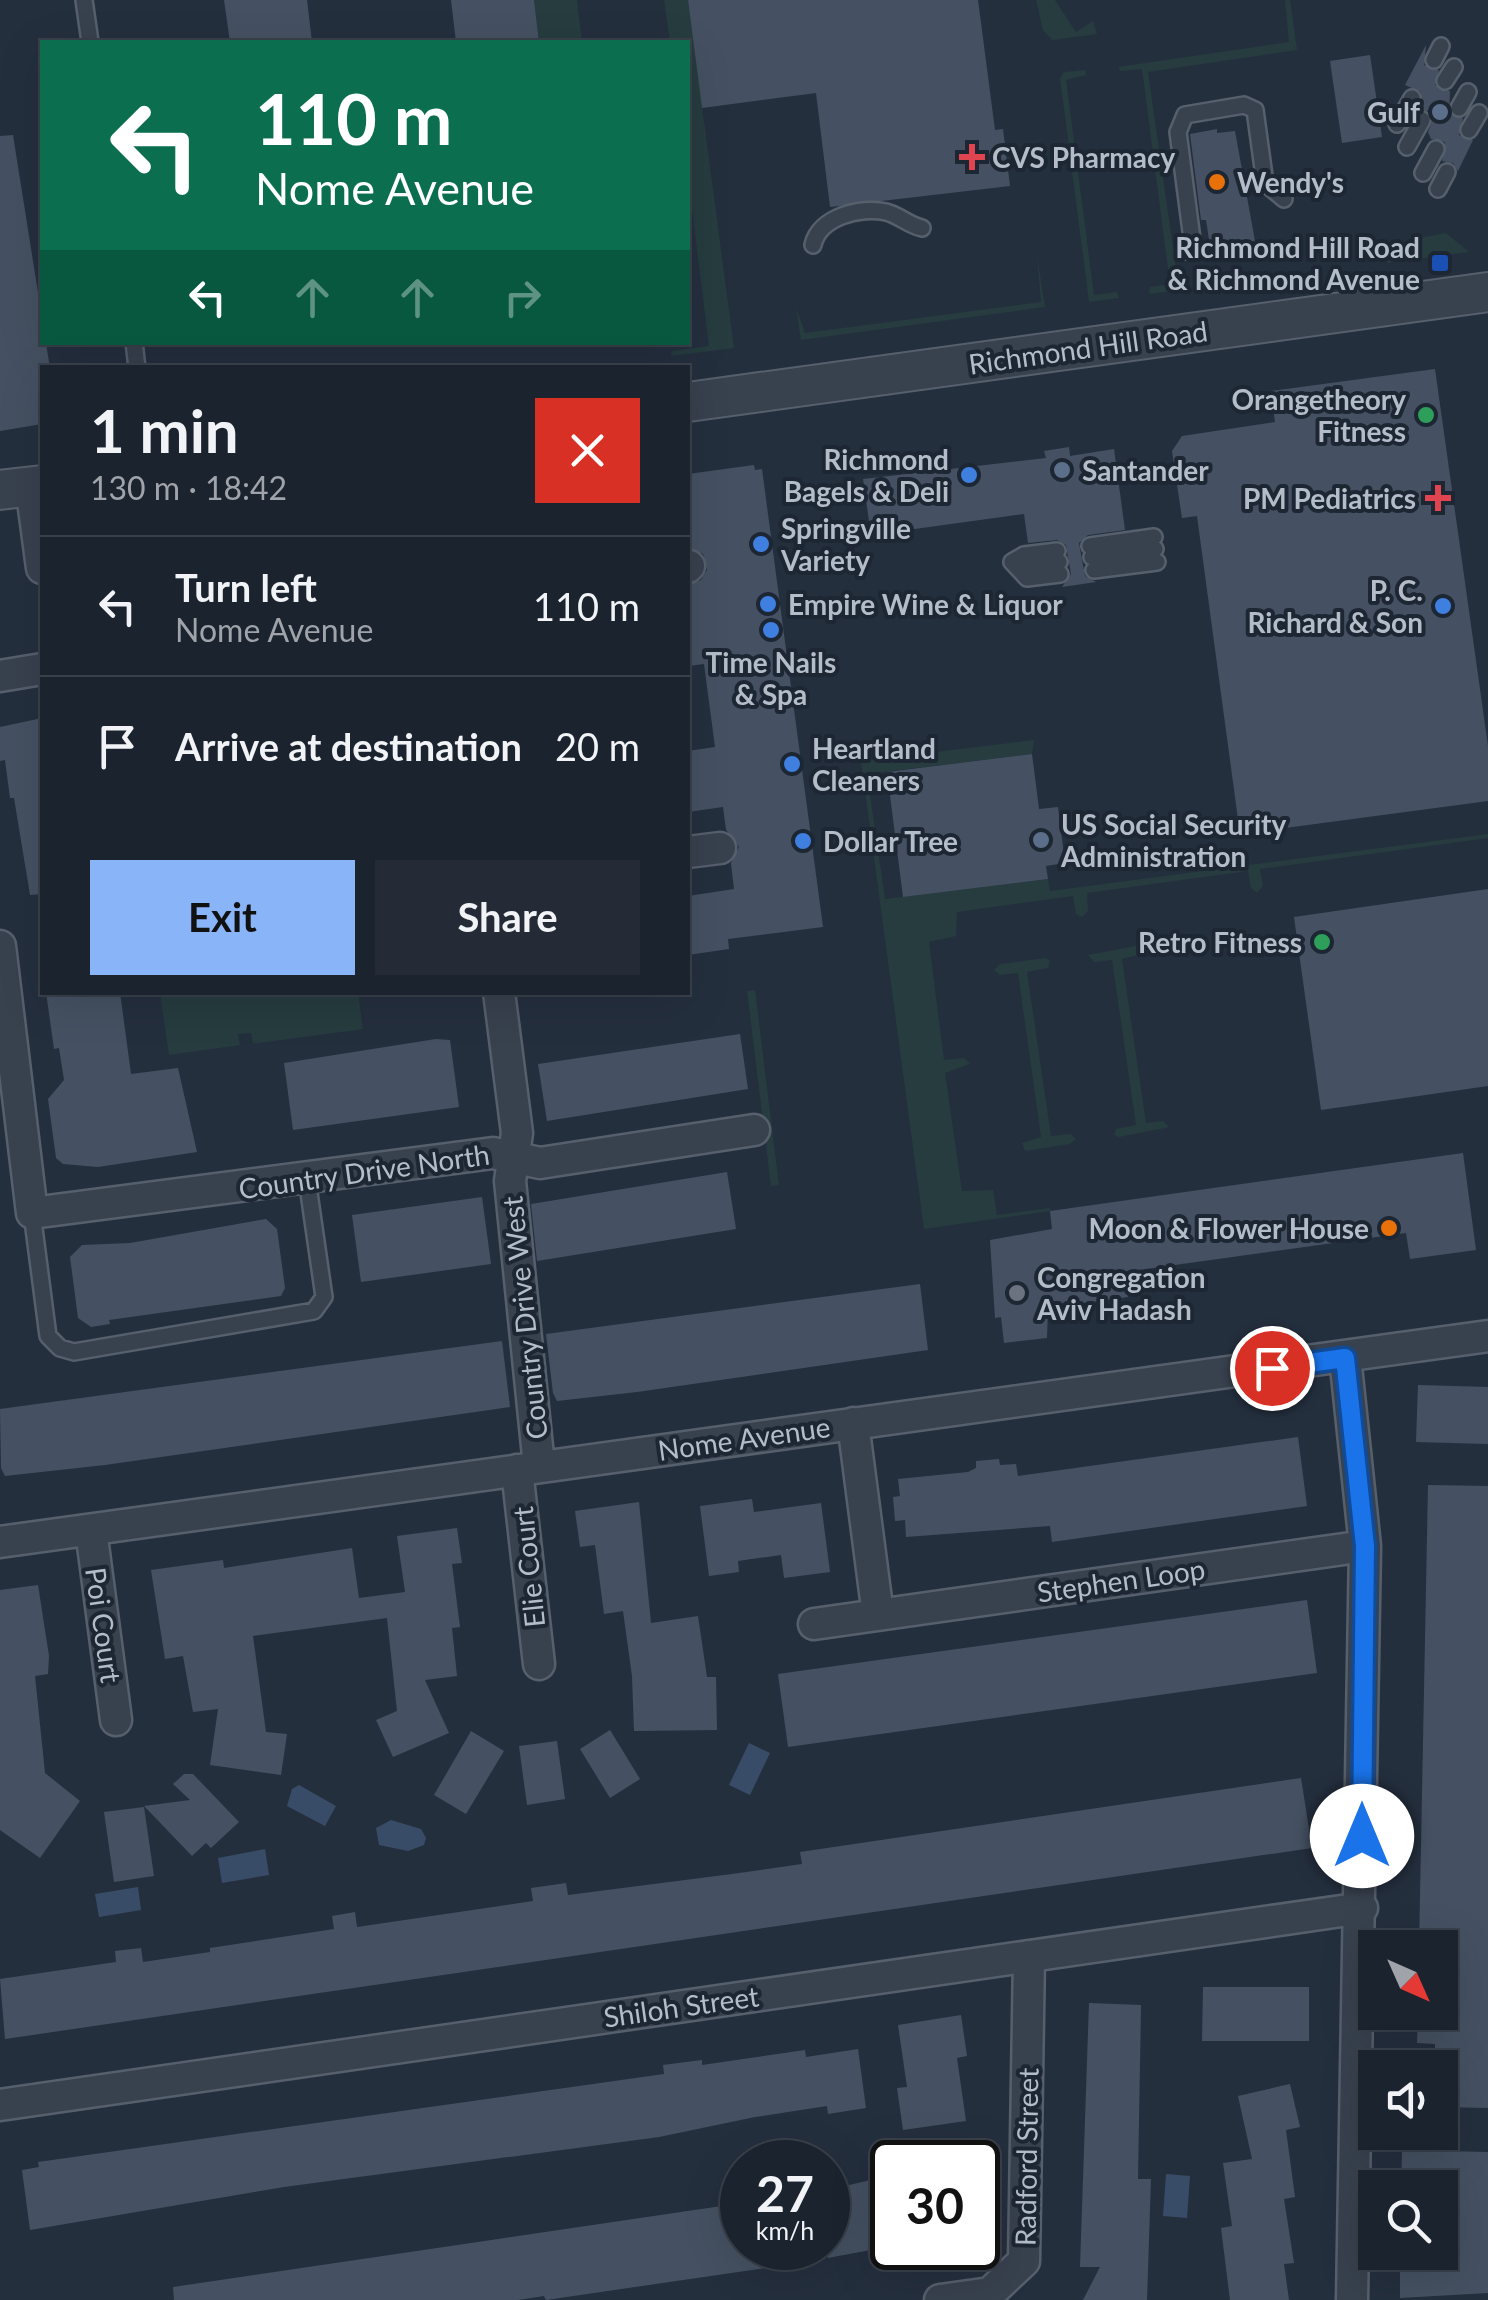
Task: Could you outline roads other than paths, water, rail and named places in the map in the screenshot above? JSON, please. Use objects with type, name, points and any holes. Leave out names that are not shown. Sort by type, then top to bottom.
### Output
[{"type":"street","name":"Richmond Hill Road","points":[[690,402],[1488,292]]},
{"type":"street","points":[[24,487],[40,559]]},
{"type":"street","points":[[0,676],[40,670]]},
{"type":"street","points":[[690,852],[720,848]]},
{"type":"street","points":[[0,946],[32,1213]]},
{"type":"street","name":"Country Drive West","points":[[499,995],[518,1133],[512,1155],[512,1198],[528,1468]]},
{"type":"street","name":"Country Drive North","points":[[32,1213],[493,1153],[540,1163],[754,1130]]},
{"type":"street","name":"Nome Avenue","points":[[0,1542],[1488,1336]]},
{"type":"street","points":[[1345,1358],[1365,1546],[1362,1908],[1352,2300]]},
{"type":"street","points":[[853,1423],[878,1614]]},
{"type":"street","name":"Elie Court","points":[[528,1468],[538,1664]]},
{"type":"street","name":"Poi Court","points":[[91,1530],[116,1720]]},
{"type":"street","name":"Stephen Loop","points":[[814,1624],[1365,1546]]},
{"type":"street","name":"Shiloh Street","points":[[0,2104],[1362,1908]]},
{"type":"street","name":"Radford Street","points":[[940,2300],[990,2293],[1024,2261],[1029,1956]]},
{"type":"lane","points":[[84,0],[90,40]]},
{"type":"lane","points":[[1458,108],[1468,92]]},
{"type":"lane","points":[[1397,124],[1412,98]]},
{"type":"lane","points":[[1186,251],[1192,240],[1178,126],[1188,114],[1244,105],[1255,110],[1265,183],[1284,200]]},
{"type":"lane","points":[[1470,130],[1479,113]]},
{"type":"lane","points":[[1407,146],[1422,120]]},
{"type":"lane","points":[[1423,173],[1436,149]]},
{"type":"lane","points":[[1438,189],[1447,172]]},
{"type":"lane","points":[[813,244],[818,232],[836,218],[880,210],[922,228]]},
{"type":"lane","points":[[1155,549],[1092,558],[1155,549]]},
{"type":"lane","points":[[1024,556],[1059,562],[1027,578],[1012,562],[1024,556]]},
{"type":"lane","points":[[32,1213],[48,1336],[60,1348],[74,1352],[314,1311],[324,1297],[307,1179]]},
{"type":"water","points":[[749,1743],[770,1753],[750,1795],[729,1785]]},
{"type":"water","points":[[299,1785],[336,1806],[325,1826],[287,1806],[292,1789]]},
{"type":"water","points":[[391,1820],[421,1829],[426,1838],[424,1845],[408,1851],[379,1845],[376,1828]]},
{"type":"water","points":[[265,1849],[269,1875],[222,1883],[218,1858]]},
{"type":"water","points":[[138,1887],[141,1910],[99,1917],[95,1894]]},
{"type":"water","points":[[1166,2174],[1190,2176],[1187,2218],[1163,2216]]},
{"type":"place","name":"Gulf","points":[[1440,112]]},
{"type":"place","name":"CVS Pharmacy","points":[[972,157]]},
{"type":"place","name":"Wendy's","points":[[1217,182]]},
{"type":"place","name":"Richmond Hill Road & Richmond Avenue","points":[[1440,263]]},
{"type":"place","name":"Orangetheory Fitness","points":[[1426,415]]},
{"type":"place","name":"Santander","points":[[1062,470]]},
{"type":"place","name":"Richmond Bagels & Deli","points":[[969,475]]},
{"type":"place","name":"PM Pediatrics","points":[[1438,498]]},
{"type":"place","name":"Springville Variety","points":[[761,544]]},
{"type":"place","name":"Empire Wine & Liquor","points":[[768,604]]},
{"type":"place","name":"P. C. Richard & Son","points":[[1443,606]]},
{"type":"place","name":"Time Nails & Spa","points":[[771,630]]},
{"type":"place","name":"Heartland Cleaners","points":[[792,764]]},
{"type":"place","name":"US Social Security Administration","points":[[1041,840]]},
{"type":"place","name":"Dollar Tree","points":[[803,841]]},
{"type":"place","name":"Retro Fitness","points":[[1322,942]]},
{"type":"place","name":"Moon & Flower House","points":[[1389,1228]]},
{"type":"place","name":"Congregation Aviv Hadash","points":[[1017,1293]]}]
